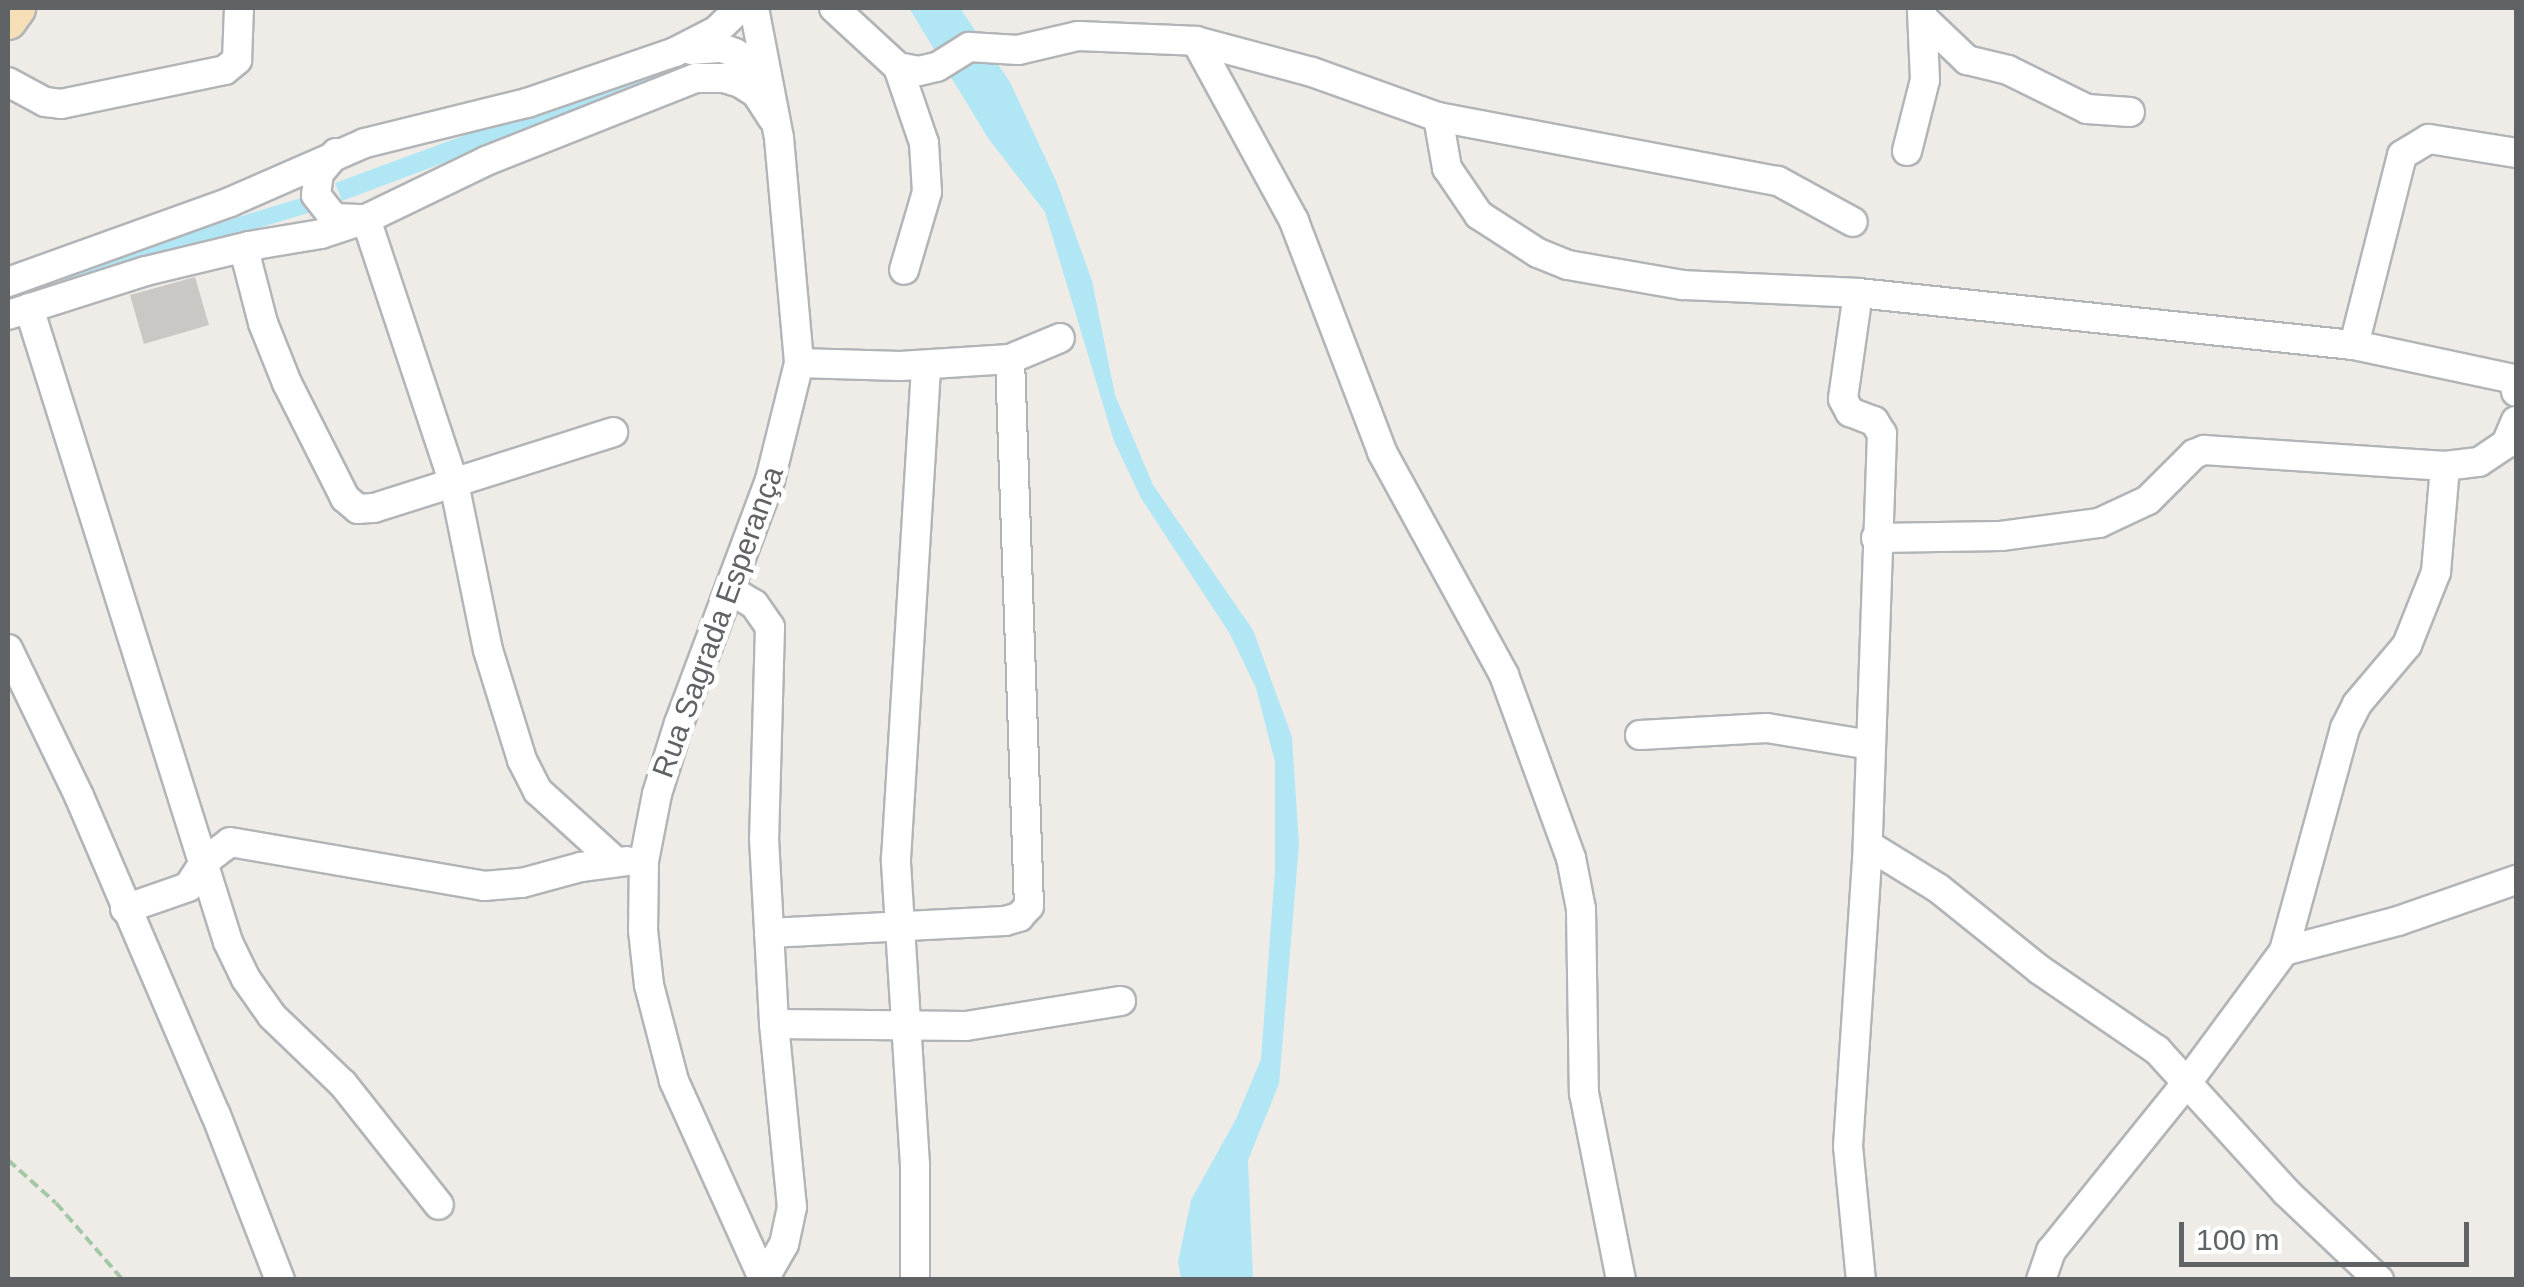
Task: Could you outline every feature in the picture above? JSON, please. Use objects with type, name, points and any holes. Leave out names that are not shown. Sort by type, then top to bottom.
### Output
[{"type":"main road","points":[[8,21],[17,8]]},
{"type":"street","points":[[8,82],[45,102],[61,104],[226,70],[237,60],[239,8]]},
{"type":"street","points":[[8,282],[230,202],[336,153],[527,103],[675,52],[716,31],[740,8]]},
{"type":"street","name":"Rua Sagrada Esperança","points":[[755,8],[779,138],[800,363],[783,436],[732,590],[679,723],[657,794],[644,861],[643,930],[661,1034],[699,1140],[764,1279]]},
{"type":"street","points":[[834,8],[898,67],[909,72],[991,47],[1018,50],[1078,36],[1196,40],[1312,72],[1438,117],[1778,180],[1853,222]]},
{"type":"street","points":[[1922,13],[1967,60],[2008,70],[2087,109],[2130,112]]},
{"type":"street","points":[[1906,151],[1926,80],[1922,13]]},
{"type":"street","points":[[1196,40],[1294,220],[1382,452],[1504,675],[1571,858],[1581,910],[1584,1093],[1621,1280]]},
{"type":"street","points":[[675,52],[722,48],[735,53],[761,75],[770,92]]},
{"type":"street","points":[[898,67],[924,143],[928,174],[923,210],[904,270]]},
{"type":"street","points":[[439,1205],[344,1084],[272,1016],[246,979],[216,912],[206,861],[18,311],[146,271],[249,246],[321,234],[366,220],[486,162],[696,78],[724,78],[756,93],[767,106],[779,138]]},
{"type":"street","points":[[1438,117],[1446,168],[1478,215],[1553,259],[1683,286],[1858,293],[2354,345],[2514,380],[2516,392]]},
{"type":"street","points":[[2354,345],[2402,155],[2414,144],[2429,140],[2516,154]]},
{"type":"street","points":[[336,153],[319,173],[315,185],[320,205],[334,218],[366,220]]},
{"type":"street","points":[[366,220],[454,482],[488,650],[522,760],[538,791],[615,860]]},
{"type":"street","points":[[249,246],[248,261],[263,324],[286,383],[346,498],[366,510],[613,432]]},
{"type":"street","points":[[1858,293],[1843,399],[1850,412],[1874,421],[1882,434],[1868,845],[1848,1146],[1861,1280]]},
{"type":"street","points":[[800,363],[926,365],[1010,359],[1060,338]]},
{"type":"street","points":[[770,932],[1005,921],[1019,917],[1029,906],[1010,359]]},
{"type":"street","points":[[915,1280],[908,1028],[896,859],[926,365]]},
{"type":"street","points":[[1876,538],[2001,536],[2099,523],[2148,500],[2194,454],[2204,450],[2445,466],[2479,462],[2506,444],[2516,421]]},
{"type":"street","points":[[2041,1280],[2051,1251],[2188,1080],[2284,951],[2345,728],[2357,704],[2408,646],[2436,572],[2445,466]]},
{"type":"street","points":[[732,590],[754,604],[770,626],[771,725],[764,838],[774,1024],[792,1207],[784,1244],[764,1279]]},
{"type":"street","points":[[8,649],[54,740],[216,1116],[280,1280]]},
{"type":"street","points":[[1640,734],[1766,728],[1871,745]]},
{"type":"street","points":[[125,909],[188,886],[221,846],[240,842],[501,886],[615,860],[644,861]]},
{"type":"street","points":[[1868,845],[1938,888],[2040,970],[2157,1050],[2286,1192],[2379,1280]]},
{"type":"street","points":[[2284,951],[2398,921],[2516,880]]},
{"type":"street","points":[[774,1024],[966,1026],[1122,1002]]},
{"type":"path","points":[[8,1160],[56,1204],[124,1280]]},
{"type":"water","points":[[909,8],[960,8],[1010,82],[1057,183],[1092,281],[1115,395],[1153,485],[1253,630],[1292,737],[1299,845],[1279,1084],[1248,1160],[1253,1279],[1181,1279],[1178,1262],[1191,1200],[1236,1119],[1261,1059],[1275,870],[1275,762],[1256,688],[1230,634],[1141,498],[1114,441],[1045,212],[988,138]]},
{"type":"water","points":[[698,49],[704,65],[342,201],[335,183]]},
{"type":"water","points":[[311,195],[315,211],[8,303],[8,287]]},
{"type":"building","points":[[195,277],[209,325],[144,344],[130,295]]}]
